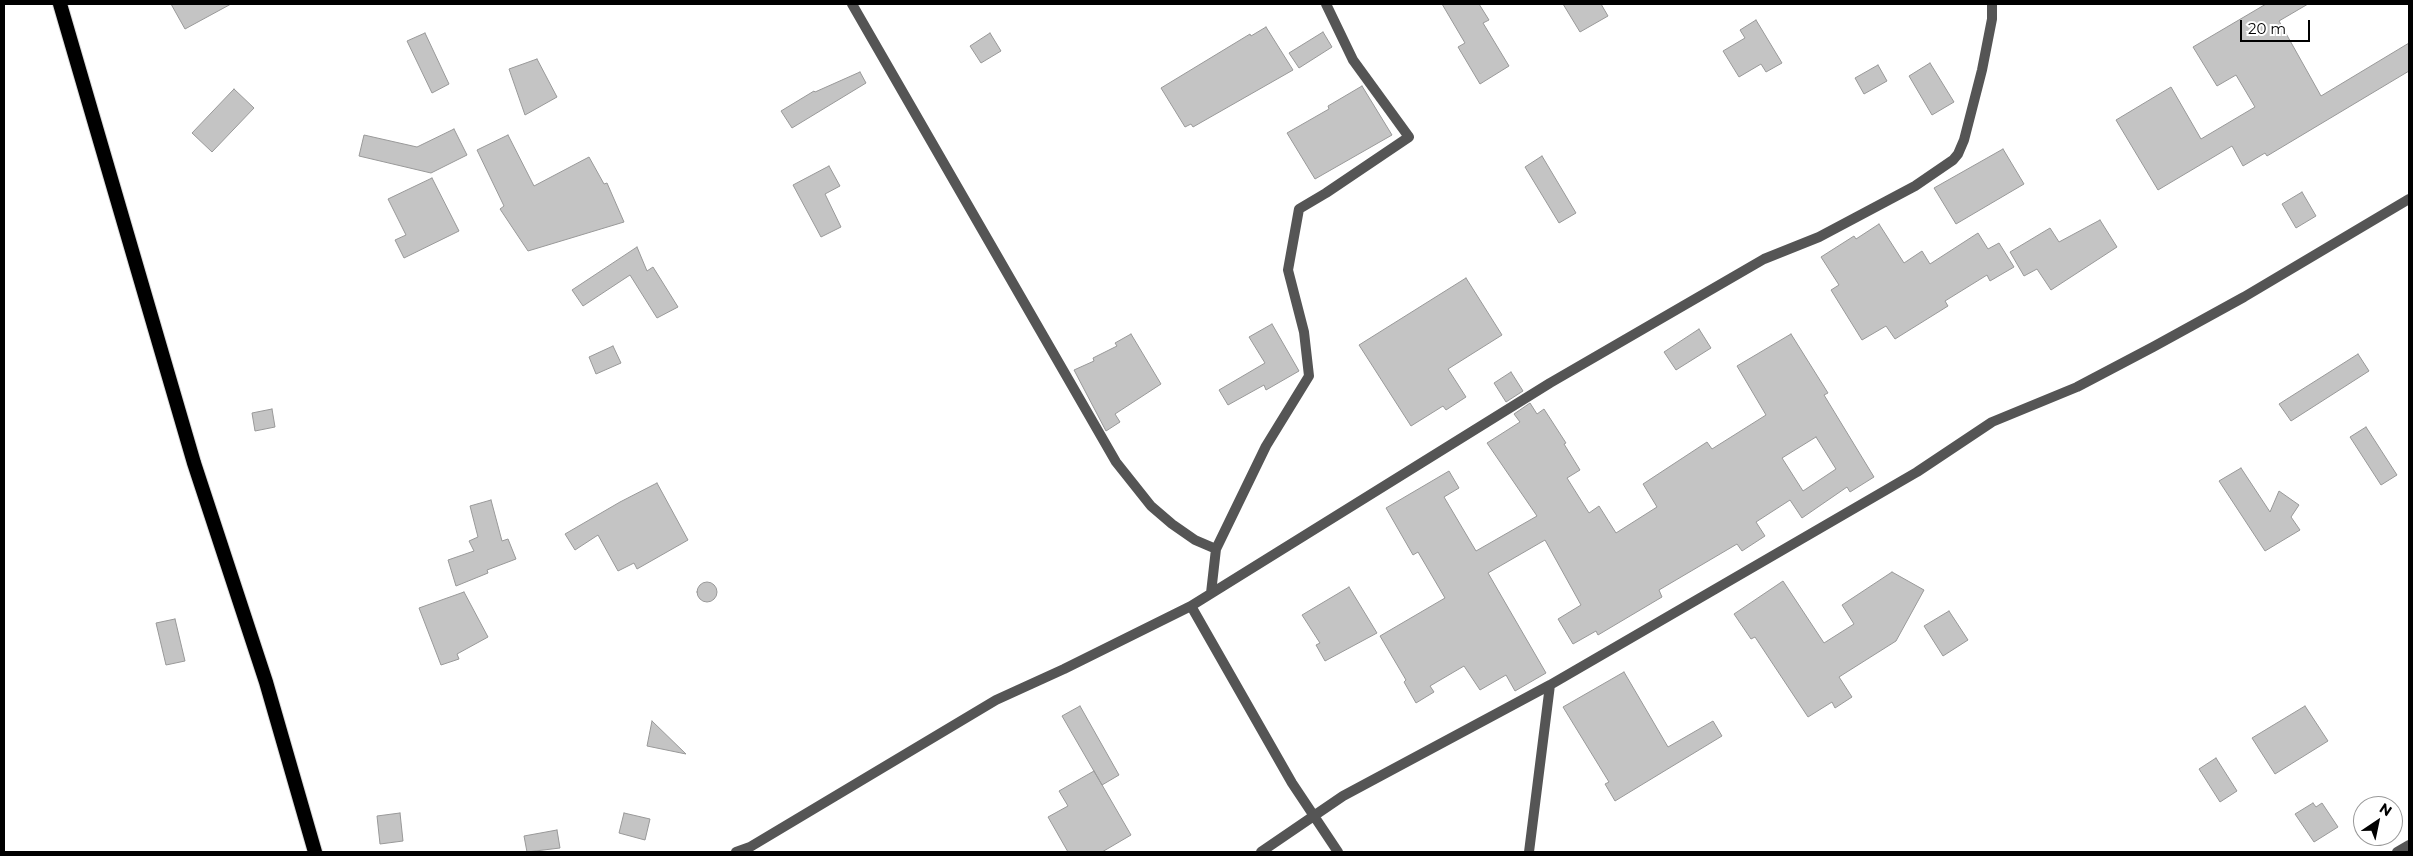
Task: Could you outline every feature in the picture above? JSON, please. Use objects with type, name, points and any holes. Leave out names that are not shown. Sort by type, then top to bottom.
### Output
[{"type":"highway","points":[[60,4],[192,454],[266,682],[315,852]]},
{"type":"street","points":[[852,4],[1116,462],[1151,506],[1195,540],[1216,549]]},
{"type":"street","points":[[1211,593],[1216,549],[1266,446],[1308,376],[1304,332],[1288,270],[1299,209],[1326,193],[1409,136],[1353,60],[1326,4]]},
{"type":"street","points":[[736,852],[758,842],[996,700],[1064,669],[1191,606],[1558,378],[1764,258],[1819,237],[1915,186],[1953,160],[1964,140],[1982,70],[1992,20],[1992,4]]},
{"type":"street","points":[[1261,852],[1343,796],[1550,685],[1917,472],[1992,422],[2077,387],[2153,347],[2244,297],[2409,199]]},
{"type":"street","points":[[1191,606],[1292,783],[1338,852]]},
{"type":"street","points":[[1529,852],[1550,685]]},
{"type":"street","points":[[2397,852],[2409,845]]},
{"type":"building","points":[[171,4],[231,4],[185,29]]},
{"type":"building","points":[[1442,4],[1479,4],[1489,20],[1483,23],[1509,66],[1480,84],[1458,47],[1465,43]]},
{"type":"building","points":[[1563,4],[1601,4],[1608,16],[1580,32]]},
{"type":"building","points":[[2266,4],[2308,4],[2279,21],[2321,96],[2409,43],[2409,71],[2267,156],[2265,153],[2243,166],[2232,146],[2158,190],[2116,120],[2171,87],[2201,139],[2255,107],[2236,75],[2217,86],[2193,47]]},
{"type":"building","points":[[1756,20],[1782,63],[1766,72],[1761,64],[1739,77],[1723,51],[1745,38],[1740,30]]},
{"type":"building","points":[[1266,27],[1293,70],[1193,127],[1191,124],[1185,127],[1161,88],[1250,34],[1251,36]]},
{"type":"building","points":[[1323,32],[1332,47],[1299,68],[1289,53]]},
{"type":"building","points":[[425,33],[449,84],[432,93],[407,41]]},
{"type":"building","points":[[990,33],[1001,51],[981,63],[970,46]]},
{"type":"building","points":[[537,59],[557,97],[525,115],[509,69]]},
{"type":"building","points":[[1930,63],[1954,102],[1932,115],[1909,76]]},
{"type":"building","points":[[1878,65],[1887,81],[1864,94],[1855,78]]},
{"type":"building","points":[[860,72],[866,83],[792,128],[781,111],[814,91]]},
{"type":"building","points":[[1362,86],[1392,135],[1315,179],[1287,133],[1329,109],[1328,106]]},
{"type":"building","points":[[234,89],[254,108],[212,152],[192,133]]},
{"type":"building","points":[[454,129],[467,155],[431,173],[359,156],[364,135],[417,147]]},
{"type":"building","points":[[508,135],[534,186],[589,157],[604,184],[607,183],[624,222],[528,251],[500,209],[504,206],[477,150]]},
{"type":"building","points":[[2003,149],[2024,184],[1956,224],[1934,188]]},
{"type":"building","points":[[1542,156],[1576,213],[1559,223],[1525,167]]},
{"type":"building","points":[[829,166],[840,186],[825,194],[841,227],[821,237],[793,185]]},
{"type":"building","points":[[432,178],[459,231],[404,258],[395,240],[406,235],[388,199]]},
{"type":"building","points":[[2302,192],[2316,216],[2296,228],[2282,204]]},
{"type":"building","points":[[2100,220],[2117,247],[2051,290],[2037,269],[2024,276],[2010,252],[2050,228],[2059,242]]},
{"type":"building","points":[[1879,224],[1904,263],[1922,251],[1930,264],[1978,233],[1988,249],[1999,243],[2014,267],[1990,281],[1987,275],[1945,301],[1948,306],[1895,339],[1886,326],[1862,340],[1831,290],[1839,285],[1821,257],[1854,236],[1856,239]]},
{"type":"building","points":[[637,247],[647,271],[653,267],[678,307],[657,318],[630,275],[583,306],[572,290]]},
{"type":"building","points":[[1466,278],[1502,335],[1448,369],[1466,397],[1446,410],[1443,406],[1411,426],[1359,345]]},
{"type":"building","points":[[1272,324],[1299,371],[1266,390],[1264,385],[1228,405],[1219,390],[1265,363],[1249,337]]},
{"type":"building","points":[[1699,329],[1711,348],[1676,370],[1664,352]]},
{"type":"building","points":[[1131,334],[1161,384],[1115,414],[1120,422],[1106,431],[1074,370],[1094,361],[1093,358],[1117,346],[1115,343]]},
{"type":"building","points":[[1791,334],[1828,393],[1824,395],[1874,477],[1850,492],[1847,487],[1802,518],[1790,500],[1756,522],[1765,536],[1742,551],[1737,544],[1659,590],[1662,597],[1598,635],[1596,631],[1573,644],[1558,619],[1581,605],[1545,540],[1488,573],[1546,673],[1515,691],[1506,675],[1480,690],[1464,666],[1430,686],[1434,692],[1416,703],[1404,682],[1406,680],[1380,636],[1445,598],[1418,552],[1413,555],[1386,508],[1449,471],[1459,488],[1444,497],[1476,551],[1537,516],[1487,443],[1520,422],[1514,414],[1530,403],[1537,414],[1544,409],[1566,443],[1564,444],[1580,470],[1567,478],[1589,513],[1599,506],[1616,533],[1657,507],[1643,484],[1707,442],[1712,449],[1766,415],[1737,366]],"holes":[[[1816,437],[1836,469],[1803,491],[1782,458]]]},
{"type":"building","points":[[613,346],[621,363],[596,374],[589,357]]},
{"type":"building","points":[[2358,354],[2369,371],[2291,421],[2279,404]]},
{"type":"building","points":[[1511,372],[1523,391],[1506,402],[1494,383]]},
{"type":"building","points":[[272,409],[275,427],[255,431],[252,413]]},
{"type":"building","points":[[2366,427],[2397,475],[2381,485],[2350,437]]},
{"type":"building","points":[[2241,468],[2270,512],[2279,491],[2299,505],[2291,517],[2300,530],[2265,551],[2219,481]]},
{"type":"building","points":[[657,483],[688,540],[637,569],[634,563],[618,571],[598,535],[575,550],[565,534]]},
{"type":"building","points":[[491,500],[502,541],[508,539],[516,559],[487,570],[488,573],[456,586],[448,560],[474,551],[469,541],[478,537],[470,506]]},
{"type":"building","points":[[1892,572],[1924,590],[1896,641],[1839,677],[1852,697],[1835,708],[1832,702],[1808,717],[1755,637],[1751,639],[1734,614],[1783,581],[1824,643],[1854,624],[1842,605]]},
{"type":"building","points":[[707,582],[714,585],[717,592],[714,599],[707,602],[700,599],[697,592],[700,585]]},
{"type":"building","points":[[1349,587],[1377,633],[1325,661],[1316,645],[1320,643],[1302,615]]},
{"type":"building","points":[[464,592],[488,637],[457,654],[459,659],[441,665],[419,608]]},
{"type":"building","points":[[1949,611],[1968,640],[1943,656],[1924,626]]},
{"type":"building","points":[[175,619],[185,661],[166,665],[156,623]]},
{"type":"building","points":[[1624,672],[1668,747],[1713,721],[1722,736],[1615,801],[1605,784],[1609,782],[1563,707]]},
{"type":"building","points":[[1080,706],[1119,775],[1102,785],[1062,716]]},
{"type":"building","points":[[2305,706],[2328,741],[2275,774],[2252,738]]},
{"type":"building","points":[[652,721],[686,754],[647,746]]},
{"type":"building","points":[[2216,758],[2237,791],[2220,802],[2199,769]]},
{"type":"building","points":[[1094,771],[1131,835],[1102,852],[1068,852],[1048,817],[1068,806],[1059,791]]},
{"type":"building","points":[[2313,803],[2316,807],[2322,803],[2338,827],[2314,842],[2295,814]]},
{"type":"building","points":[[400,813],[403,841],[380,844],[377,816]]},
{"type":"building","points":[[624,813],[650,819],[645,840],[619,833]]},
{"type":"building","points":[[557,830],[560,848],[527,852],[524,836]]}]
